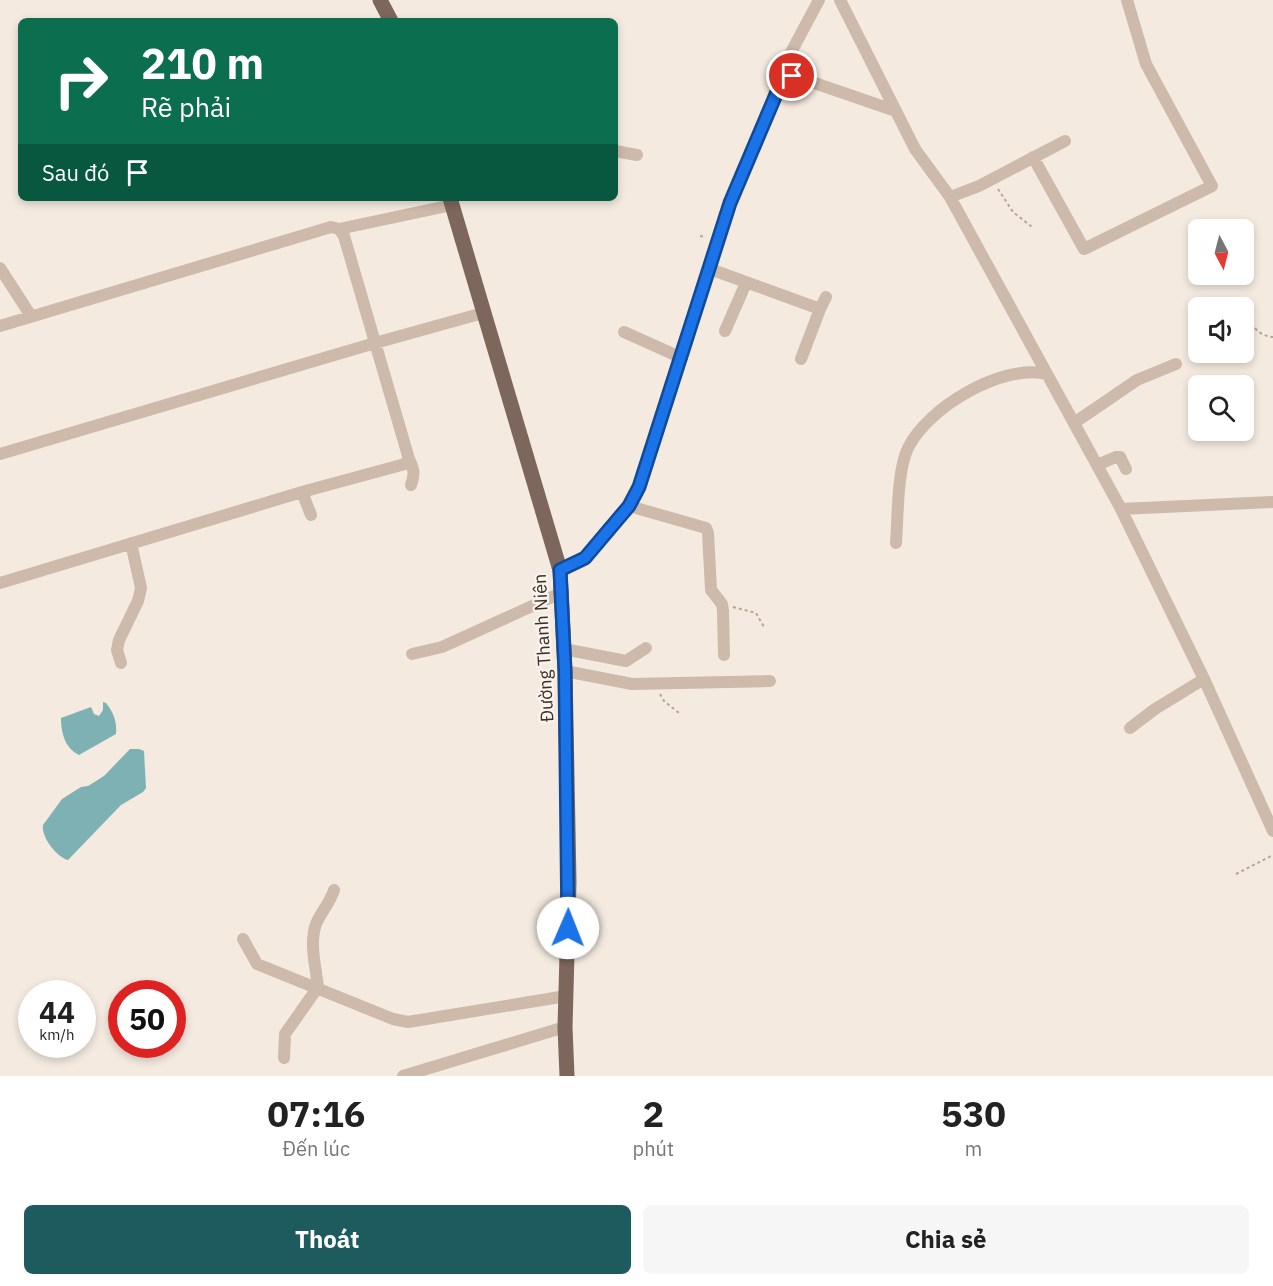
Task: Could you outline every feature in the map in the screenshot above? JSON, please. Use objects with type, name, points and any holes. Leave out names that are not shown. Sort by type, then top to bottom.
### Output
[{"type":"main road","points":[[380,0],[386,18]]},
{"type":"main road","name":"Đường Thanh Niên","points":[[451,202],[560,570],[563,592],[568,882],[567,1076]]},
{"type":"street","points":[[560,570],[585,558],[629,506],[639,487],[711,270],[730,203],[784,78],[788,58],[819,0]]},
{"type":"street","points":[[840,0],[915,149],[950,197],[1121,509],[1204,679],[1273,831]]},
{"type":"street","points":[[1033,157],[1084,249],[1212,186],[1146,64],[1127,0]]},
{"type":"street","points":[[784,78],[797,76],[896,111]]},
{"type":"street","points":[[950,197],[1065,141]]},
{"type":"street","points":[[618,151],[637,154]]},
{"type":"street","points":[[0,326],[331,227],[339,229],[451,202]]},
{"type":"street","points":[[339,229],[344,236],[415,476],[411,484]]},
{"type":"street","points":[[0,268],[31,316]]},
{"type":"street","points":[[711,270],[820,309]]},
{"type":"street","points":[[725,331],[746,283]]},
{"type":"street","points":[[801,359],[826,297]]},
{"type":"street","points":[[0,454],[483,313]]},
{"type":"street","points":[[624,332],[681,358]]},
{"type":"street","points":[[1074,423],[1137,380],[1176,364]]},
{"type":"street","points":[[896,543],[903,467],[908,448],[920,430],[953,401],[996,379],[1025,372],[1036,371],[1047,374]]},
{"type":"street","points":[[1097,465],[1120,457],[1126,468]]},
{"type":"street","points":[[0,583],[302,492],[405,464],[409,459]]},
{"type":"street","points":[[302,492],[311,515]]},
{"type":"street","points":[[1121,509],[1273,502]]},
{"type":"street","points":[[629,506],[706,528],[711,590],[722,604],[724,655]]},
{"type":"street","points":[[122,663],[117,650],[119,640],[138,601],[141,588],[131,543]]},
{"type":"street","points":[[412,654],[442,647],[563,592]]},
{"type":"street","points":[[564,649],[626,662],[646,648]]},
{"type":"street","points":[[565,671],[632,684],[770,681]]},
{"type":"street","points":[[1131,728],[1155,709],[1204,679]]},
{"type":"street","points":[[284,1058],[285,1034],[318,987],[314,947],[315,926],[329,904],[334,890]]},
{"type":"street","points":[[243,939],[257,964],[393,1019],[408,1022],[566,996]]},
{"type":"street","points":[[403,1076],[566,1027]]},
{"type":"path","points":[[989,179],[1013,212],[1032,226]]},
{"type":"path","points":[[1254,329],[1273,337]]},
{"type":"path","points":[[722,604],[756,613],[764,627]]},
{"type":"path","points":[[654,684],[664,701],[679,713]]},
{"type":"path","points":[[1236,874],[1273,855]]},
{"type":"water","points":[[103,702],[113,714],[116,734],[79,755],[70,748],[65,739],[61,718],[91,707],[94,714],[99,716],[103,710]]},
{"type":"water","points":[[130,749],[144,751],[146,788],[121,805],[68,860],[64,858],[47,841],[43,825],[62,799],[104,776]]},
{"type":"route","points":[[568,928],[565,671],[563,592],[560,570],[585,558],[629,506],[639,487],[711,270],[730,203],[780,85],[784,78],[792,76]]}]
